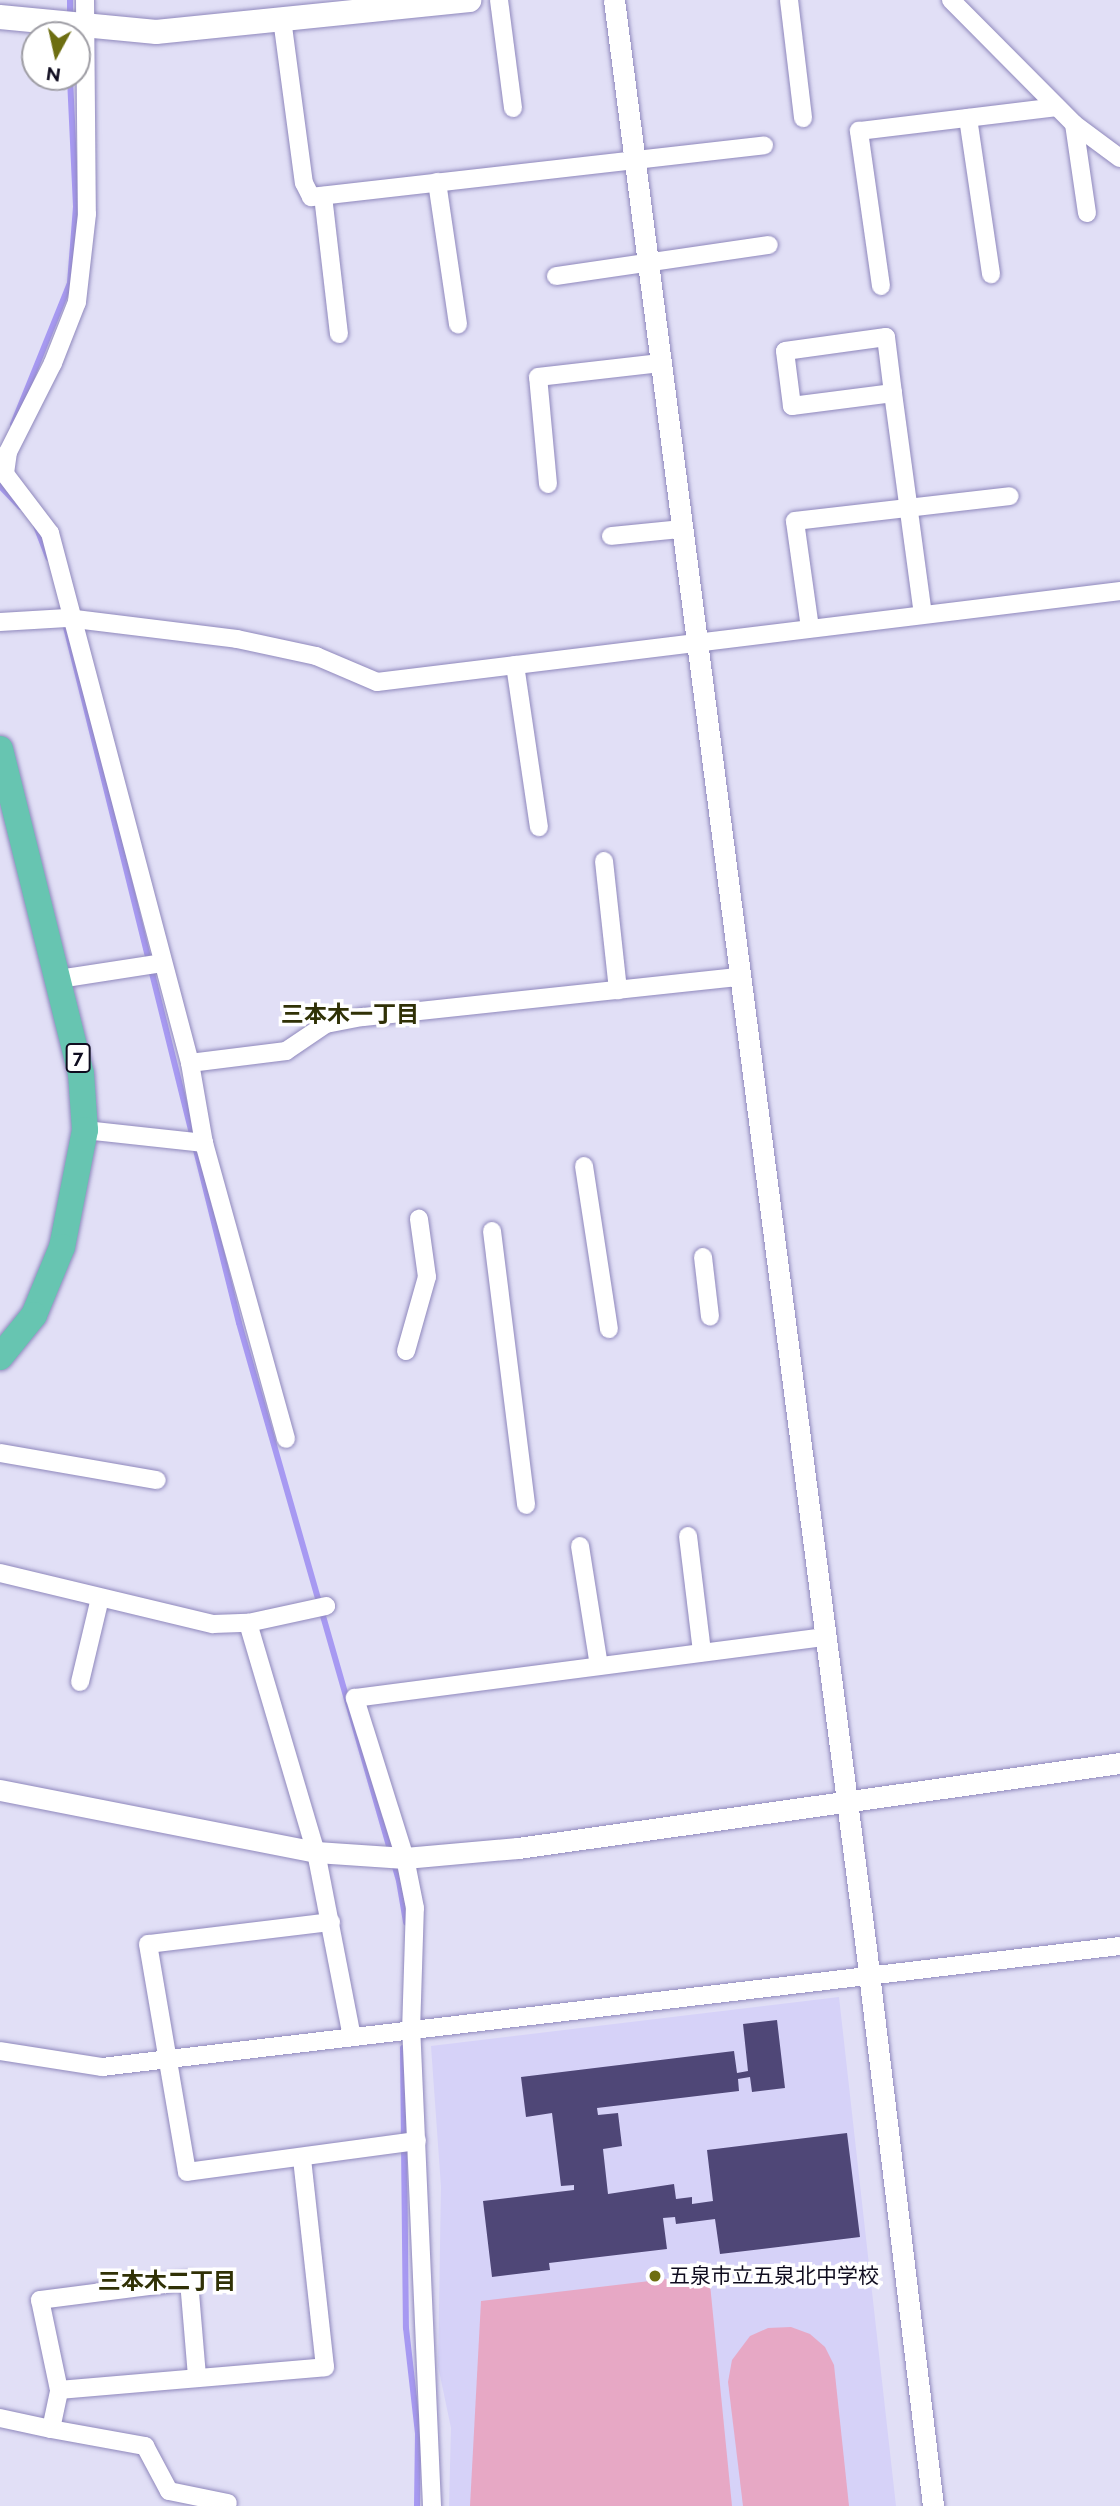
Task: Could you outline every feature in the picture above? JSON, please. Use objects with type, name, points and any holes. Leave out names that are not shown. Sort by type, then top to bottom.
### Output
[{"type":"main road","points":[[91,27],[156,32],[469,0]]},
{"type":"main road","points":[[0,17],[35,21]]},
{"type":"main road","name":"7","points":[[0,749],[81,1073],[85,1130],[62,1247],[34,1315],[0,1357]]},
{"type":"street","points":[[85,0],[87,21]]},
{"type":"street","points":[[499,0],[513,108]]},
{"type":"street","points":[[614,0],[843,1802],[868,1975],[933,2506]]},
{"type":"street","points":[[789,0],[803,118]]},
{"type":"street","points":[[951,0],[1074,124],[1120,158]]},
{"type":"street","points":[[282,19],[304,183],[311,197],[764,145]]},
{"type":"street","points":[[87,91],[87,214],[77,302],[53,363],[8,452],[5,474],[50,533],[190,1063],[204,1143],[286,1439]]},
{"type":"street","points":[[881,286],[859,131],[1056,107]]},
{"type":"street","points":[[968,118],[991,275]]},
{"type":"street","points":[[1074,124],[1087,213]]},
{"type":"street","points":[[437,182],[458,324]]},
{"type":"street","points":[[323,196],[339,334]]},
{"type":"street","points":[[556,276],[769,245]]},
{"type":"street","points":[[893,393],[792,406],[785,351],[886,337],[923,614]]},
{"type":"street","points":[[548,484],[538,377],[660,363]]},
{"type":"street","points":[[810,628],[796,521],[1010,496]]},
{"type":"street","points":[[611,536],[681,529]]},
{"type":"street","points":[[0,622],[74,619],[237,639],[316,656],[377,682],[1120,591]]},
{"type":"street","points":[[515,665],[539,827]]},
{"type":"street","points":[[604,861],[618,990]]},
{"type":"street","points":[[59,979],[162,963]]},
{"type":"street","points":[[190,1063],[285,1051],[326,1024],[338,1021],[738,977]]},
{"type":"street","points":[[85,1130],[204,1143]]},
{"type":"street","points":[[584,1166],[609,1329]]},
{"type":"street","points":[[406,1352],[427,1277],[419,1219]]},
{"type":"street","points":[[492,1231],[526,1505]]},
{"type":"street","points":[[703,1256],[710,1317]]},
{"type":"street","points":[[0,1453],[157,1480]]},
{"type":"street","points":[[688,1536],[702,1652]]},
{"type":"street","points":[[580,1546],[599,1666]]},
{"type":"street","points":[[0,1573],[213,1624],[248,1623],[326,1606]]},
{"type":"street","points":[[80,1682],[100,1598]]},
{"type":"street","points":[[248,1623],[316,1852],[352,2037]]},
{"type":"street","points":[[432,2506],[420,2300],[417,2141],[411,2032],[415,1908],[405,1858],[355,1698],[822,1637]]},
{"type":"street","points":[[0,1790],[316,1852],[405,1858],[518,1849],[1120,1763]]},
{"type":"street","points":[[331,1923],[148,1944],[187,2172],[417,2141]]},
{"type":"street","points":[[0,2051],[102,2067],[169,2061],[1120,1945]]},
{"type":"street","points":[[59,2390],[325,2367],[302,2158]]},
{"type":"street","points":[[51,2429],[59,2390],[40,2300],[189,2281],[197,2376]]},
{"type":"street","points":[[0,2418],[145,2446],[169,2491],[228,2503]]},
{"type":"shaded area","name":"五泉市立五泉北中学校","points":[[839,1997],[896,2506],[449,2506],[451,2428],[438,2366],[441,2187],[431,2046]]},
{"type":"shaded area","points":[[709,2274],[732,2506],[470,2506],[481,2301]]},
{"type":"shaded area","points":[[791,2327],[810,2334],[825,2347],[834,2365],[849,2506],[743,2506],[728,2382],[732,2360],[750,2336],[768,2328]]},
{"type":"building","points":[[777,2020],[785,2088],[752,2092],[750,2077],[738,2079],[739,2091],[597,2108],[598,2115],[618,2113],[622,2146],[603,2149],[608,2194],[674,2184],[676,2199],[692,2197],[692,2204],[713,2201],[707,2150],[847,2133],[860,2237],[720,2254],[715,2219],[676,2224],[675,2217],[663,2218],[667,2249],[549,2263],[550,2270],[492,2277],[483,2201],[574,2190],[574,2185],[561,2186],[552,2113],[526,2117],[521,2077],[734,2051],[737,2073],[748,2071],[743,2024]]},
{"type":"waterway","points":[[70,0],[70,19]]},
{"type":"waterway","points":[[13,424],[70,283],[76,206],[71,91]]},
{"type":"waterway","points":[[0,486],[20,507]]},
{"type":"waterway","points":[[36,526],[48,558]]},
{"type":"waterway","points":[[65,623],[239,1323],[399,1881],[406,1922]]},
{"type":"waterway","points":[[403,2048],[406,2328],[418,2434],[417,2506]]},
{"type":"place","name":"五泉市立五泉北中学校","points":[[655,2276]]},
{"type":"district","name":"三本木一丁目","points":[[350,1014]]},
{"type":"district","name":"三本木二丁目","points":[[167,2281]]}]
